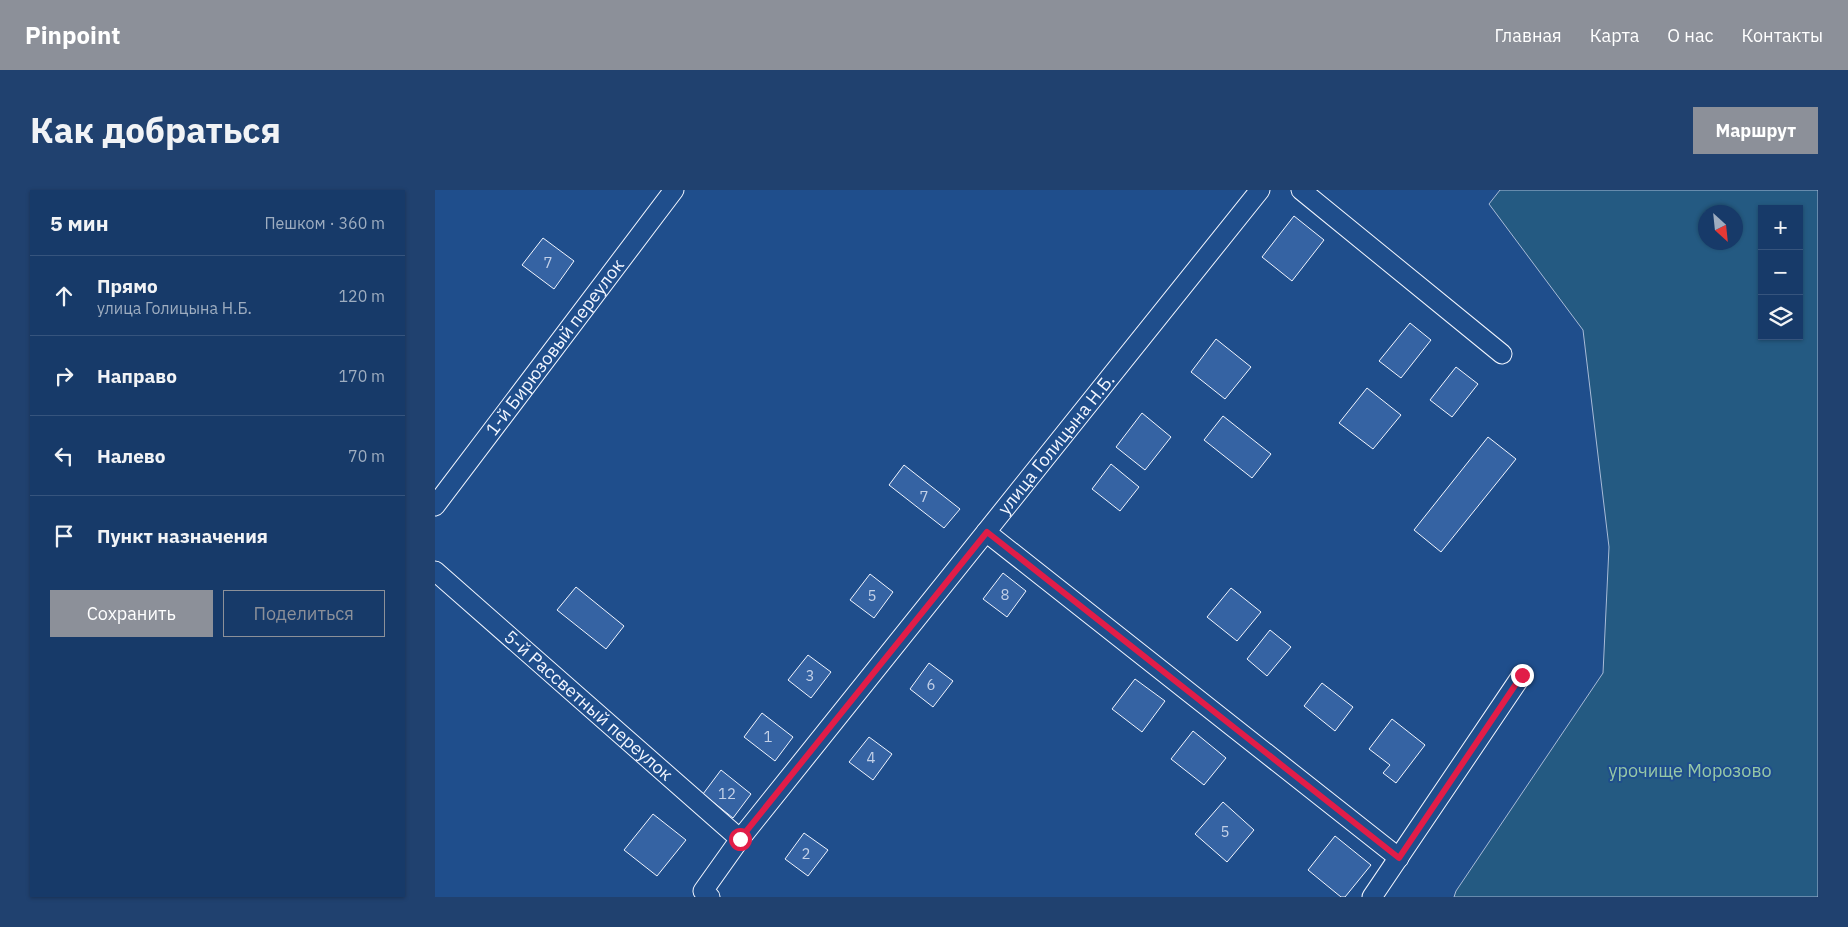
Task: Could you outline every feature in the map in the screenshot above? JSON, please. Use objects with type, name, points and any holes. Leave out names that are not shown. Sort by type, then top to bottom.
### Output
[{"type":"street","name":"1-й Бирюзовый переулок","points":[[435,506],[674,190]]},
{"type":"street","name":"улица Голицына Н.Б.","points":[[710,897],[703,891],[740,839],[1260,190]]},
{"type":"street","points":[[1301,190],[1502,354]]},
{"type":"street","points":[[987,532],[1399,858]]},
{"type":"street","name":"5-й Рассветный переулок","points":[[435,571],[740,839]]},
{"type":"street","points":[[1373,897],[1522,675]]},
{"type":"green space","name":"урочище Морозово","points":[[1500,190],[1818,190],[1818,897],[1454,897],[1456,891],[1603,673],[1609,547],[1583,330],[1489,204]]},
{"type":"building","points":[[1294,216],[1324,240],[1292,281],[1262,257]]},
{"type":"building","points":[[543,238],[574,261],[554,289],[522,265]]},
{"type":"building","points":[[1410,323],[1431,340],[1401,378],[1379,361]]},
{"type":"building","points":[[1216,339],[1251,367],[1225,399],[1191,372]]},
{"type":"building","points":[[1456,367],[1478,384],[1452,417],[1430,400]]},
{"type":"building","points":[[1367,388],[1401,415],[1373,449],[1339,423]]},
{"type":"building","points":[[1142,413],[1171,437],[1145,470],[1116,447]]},
{"type":"building","points":[[1223,416],[1271,454],[1252,478],[1204,440]]},
{"type":"building","points":[[1488,437],[1516,459],[1441,552],[1414,530]]},
{"type":"building","points":[[1111,464],[1139,487],[1120,511],[1092,489]]},
{"type":"building","points":[[904,465],[960,509],[944,528],[889,485]]},
{"type":"building","points":[[1003,573],[1026,591],[1007,617],[983,599]]},
{"type":"building","points":[[870,574],[893,592],[874,618],[850,600]]},
{"type":"building","points":[[576,587],[624,626],[606,649],[557,610]]},
{"type":"building","points":[[1231,588],[1261,612],[1237,641],[1207,617]]},
{"type":"building","points":[[1270,630],[1291,647],[1267,676],[1247,659]]},
{"type":"building","points":[[808,655],[831,672],[811,698],[788,680]]},
{"type":"building","points":[[929,663],[953,681],[933,707],[910,689]]},
{"type":"building","points":[[1135,679],[1165,701],[1142,732],[1112,709]]},
{"type":"building","points":[[1322,683],[1353,707],[1335,731],[1304,706]]},
{"type":"building","points":[[762,713],[793,737],[775,761],[744,737]]},
{"type":"building","points":[[1392,719],[1425,745],[1396,783],[1383,773],[1390,765],[1369,749]]},
{"type":"building","points":[[1193,731],[1226,758],[1204,785],[1171,759]]},
{"type":"building","points":[[869,737],[892,754],[873,780],[849,762]]},
{"type":"building","points":[[721,770],[751,794],[733,818],[703,794]]},
{"type":"building","points":[[1223,802],[1254,830],[1227,862],[1195,834]]},
{"type":"building","points":[[653,814],[686,840],[657,876],[624,850]]},
{"type":"building","points":[[804,833],[828,850],[808,876],[785,859]]},
{"type":"building","points":[[1335,836],[1371,865],[1345,897],[1341,897],[1308,870]]},
{"type":"route","points":[[740,839],[987,532],[1399,858],[1522,675]]}]
